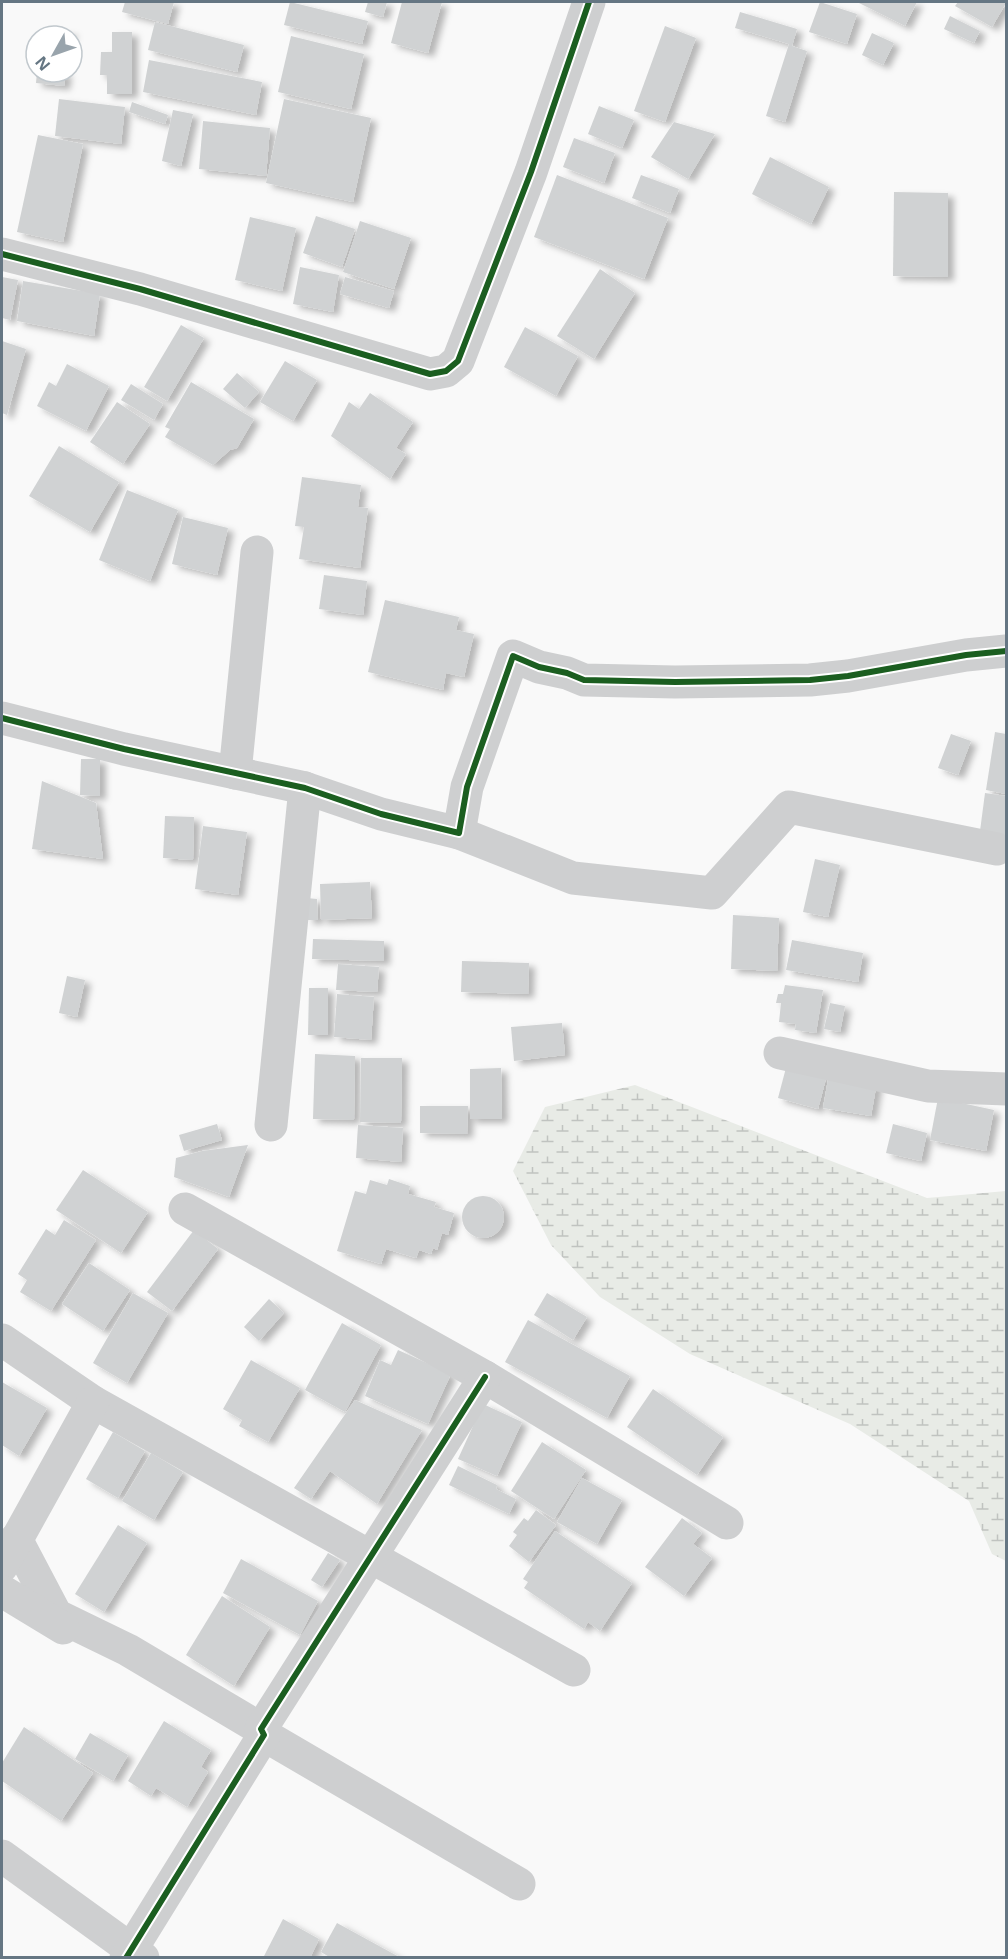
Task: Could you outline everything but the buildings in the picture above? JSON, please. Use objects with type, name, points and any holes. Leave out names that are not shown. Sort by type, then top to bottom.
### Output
[{"type":"street","points":[[2,254],[140,289],[430,374],[446,371],[458,361],[531,172],[590,2]]},
{"type":"street","points":[[235,773],[257,552]]},
{"type":"street","points":[[459,833],[467,787],[513,656],[539,667],[567,673],[584,681],[675,682],[810,680],[848,676],[966,654],[1006,651]]},
{"type":"street","points":[[2,718],[124,749],[305,788],[381,814],[459,833],[573,878],[712,893],[789,807],[997,849]]},
{"type":"street","points":[[271,1125],[305,788]]},
{"type":"street","points":[[780,1053],[928,1086],[1006,1089]]},
{"type":"street","points":[[185,1209],[485,1377],[727,1523]]},
{"type":"street","points":[[2,1340],[93,1402],[574,1670]]},
{"type":"street","points":[[2,1856],[133,1955],[261,1737],[485,1377]]},
{"type":"street","points":[[93,1402],[9,1553],[56,1615],[128,1650],[261,1737]]},
{"type":"street","points":[[2,1591],[519,1884]]},
{"type":"green space","points":[[635,1085],[927,1198],[1006,1191],[1006,1561],[992,1554],[969,1501],[850,1424],[690,1354],[600,1297],[551,1245],[513,1171],[545,1107]]},
{"type":"cycle path","points":[[2,254],[140,289],[430,374],[446,371],[458,361],[531,172],[589,2]]},
{"type":"cycle path","points":[[2,718],[124,749],[305,788],[381,814],[459,833],[467,787],[513,656],[539,667],[567,673],[584,680],[675,682],[810,680],[848,676],[966,655],[1006,651]]},
{"type":"cycle path","points":[[126,1958],[264,1735],[261,1729],[485,1377]]}]
